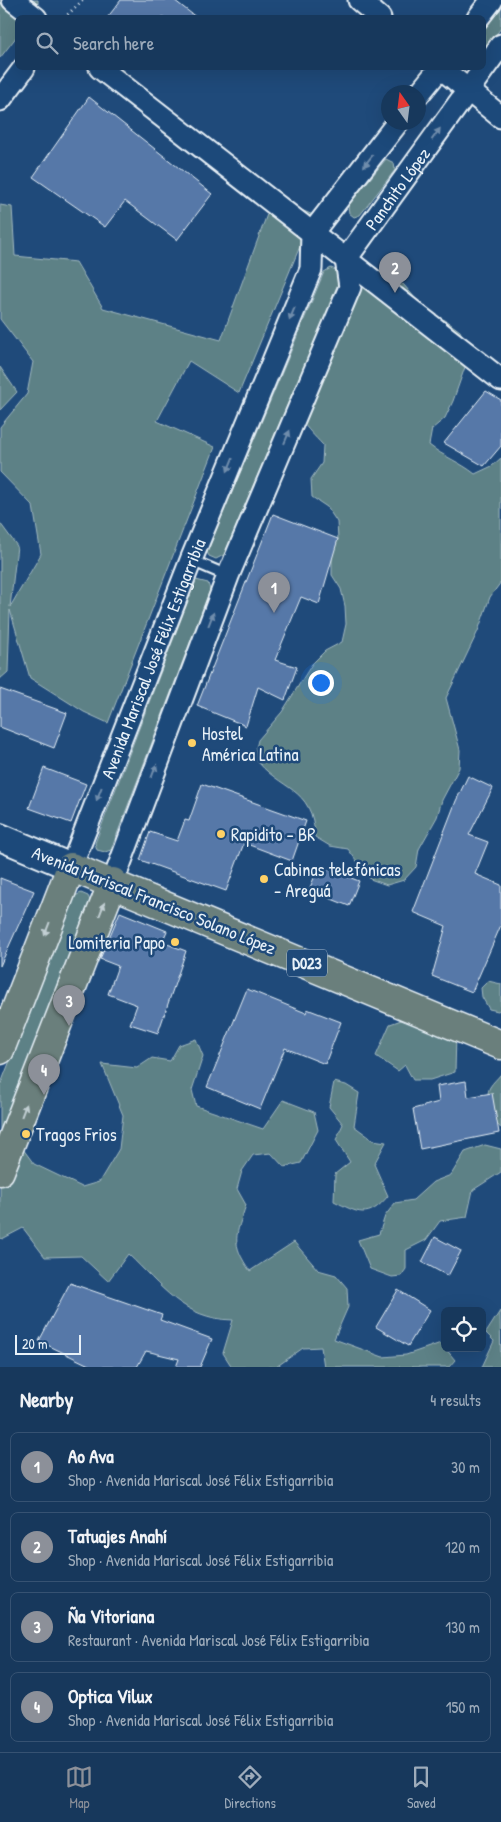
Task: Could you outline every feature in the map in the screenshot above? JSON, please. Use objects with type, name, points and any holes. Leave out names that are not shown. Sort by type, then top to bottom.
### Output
[{"type":"main road","name":"Avenida Mariscal Francisco Solano López","points":[[71,867],[113,882],[501,1044]]},
{"type":"main road","name":"Avenida Mariscal José Félix Estigarribia","points":[[0,1050],[71,867]]},
{"type":"main road","points":[[0,1171],[113,882]]},
{"type":"street","points":[[13,0],[32,15]]},
{"type":"street","points":[[359,0],[376,15]]},
{"type":"street","points":[[480,15],[492,0]]},
{"type":"street","name":"Panchito López","points":[[486,65],[501,45]]},
{"type":"street","points":[[0,100],[22,70]]},
{"type":"street","points":[[103,70],[501,380]]},
{"type":"street","points":[[426,85],[438,70]]},
{"type":"street","points":[[443,70],[501,117]]},
{"type":"street","name":"Panchito López","points":[[346,259],[483,70]]},
{"type":"street","points":[[312,233],[392,130]]},
{"type":"street","name":"Avenida Mariscal José Félix Estigarribia","points":[[71,867],[191,560],[311,269],[312,233]]},
{"type":"street","points":[[113,882],[228,576],[350,287],[346,259]]},
{"type":"street","name":"Avenida Mariscal Francisco Solano López","points":[[0,837],[71,867]]},
{"type":"lane","points":[[191,560],[228,576]]},
{"type":"path","points":[[67,15],[84,0]]},
{"type":"green space","points":[[0,0],[38,0],[38,11],[35,15],[15,15],[15,39],[0,58]]},
{"type":"green space","points":[[501,8],[501,28],[486,48],[486,27]]},
{"type":"green space","points":[[386,159],[394,163],[395,170],[360,215],[354,217],[349,213],[348,206]]},
{"type":"green space","points":[[273,198],[313,215],[239,393],[189,361],[157,421],[215,447],[108,723],[84,712],[30,678],[10,610],[8,672],[0,679],[0,523],[17,546],[10,607],[41,554],[33,506],[0,472],[0,427],[27,394],[33,362],[0,319],[0,205],[12,207],[15,256],[76,262],[103,308],[221,340]]},
{"type":"green space","points":[[331,268],[338,271],[340,279],[329,305],[367,284],[403,284],[428,313],[445,320],[460,331],[468,348],[465,367],[445,418],[432,429],[429,445],[475,474],[492,466],[501,458],[501,582],[490,597],[478,631],[446,698],[460,750],[459,768],[442,800],[437,817],[419,849],[416,867],[404,880],[387,885],[370,879],[348,849],[330,846],[315,837],[313,820],[302,798],[274,777],[254,757],[258,740],[282,712],[312,664],[325,651],[342,642],[346,624],[345,606],[341,589],[332,575],[332,556],[338,539],[337,522],[327,507],[312,497],[311,479],[322,463],[323,445],[301,420],[295,406],[294,389],[224,555],[216,559],[209,556],[207,552],[324,272]]},
{"type":"green space","points":[[0,367],[17,392],[0,410]]},
{"type":"green space","points":[[196,580],[208,583],[210,590],[111,850],[105,852],[97,850],[95,843]]},
{"type":"green space","points":[[81,893],[88,896],[91,903],[0,1135],[0,1086],[75,896]]},
{"type":"green space","points":[[488,981],[501,984],[501,1009],[498,1011],[489,1009],[482,997],[481,988]]},
{"type":"green space","points":[[407,1018],[456,1035],[455,1072],[430,1080],[413,1080],[405,1065],[398,1071],[376,1056],[390,1024]]},
{"type":"green space","points":[[196,1039],[203,1056],[192,1090],[196,1106],[263,1129],[283,1100],[314,1112],[318,1130],[301,1163],[284,1167],[271,1153],[253,1155],[242,1171],[237,1189],[246,1205],[238,1232],[237,1246],[250,1271],[294,1242],[318,1270],[336,1275],[347,1288],[348,1307],[334,1339],[383,1357],[406,1355],[441,1343],[441,1352],[448,1352],[455,1360],[449,1367],[324,1367],[321,1347],[303,1348],[276,1367],[232,1367],[223,1353],[233,1320],[200,1314],[174,1299],[128,1254],[108,1281],[81,1256],[45,1257],[23,1228],[2,1239],[0,1237],[0,1187],[23,1149],[34,1164],[82,1187],[99,1182],[119,1149],[123,1115],[102,1064],[137,1068],[152,1058],[170,1061],[179,1045]]},
{"type":"green space","points":[[501,1074],[501,1128],[497,1125],[492,1115],[488,1103],[488,1092]]},
{"type":"green space","points":[[334,1082],[346,1085],[359,1093],[354,1126],[373,1140],[386,1142],[374,1164],[388,1196],[381,1204],[368,1211],[356,1211],[334,1201],[335,1174],[350,1162],[336,1140],[343,1124],[329,1107]]},
{"type":"green space","points":[[485,1145],[501,1149],[501,1172],[473,1190],[467,1217],[440,1221],[426,1240],[406,1250],[406,1269],[401,1276],[392,1277],[370,1269],[358,1240],[379,1234],[385,1216],[395,1203],[413,1200],[433,1182],[451,1175],[465,1152]]},
{"type":"green space","points":[[500,1311],[501,1367],[482,1367],[494,1341],[486,1333]]},
{"type":"building","points":[[121,0],[174,0],[193,15],[109,15]]},
{"type":"building","points":[[89,97],[212,194],[177,240],[125,201],[105,227],[33,177]]},
{"type":"building","points":[[486,391],[501,400],[501,446],[484,466],[444,443]]},
{"type":"building","points":[[273,514],[338,539],[319,604],[301,597],[275,660],[297,667],[285,700],[258,687],[246,726],[197,706]]},
{"type":"building","points":[[0,689],[67,713],[54,748],[0,727]]},
{"type":"building","points":[[44,768],[86,784],[71,823],[29,808]]},
{"type":"building","points":[[468,776],[493,788],[469,835],[488,842],[475,874],[501,885],[501,925],[472,992],[432,976],[446,926],[413,912],[456,801]]},
{"type":"building","points":[[202,784],[306,821],[292,861],[244,843],[226,891],[140,860],[150,832],[177,841],[185,820],[189,821]]},
{"type":"building","points":[[319,866],[359,881],[349,906],[309,890]]},
{"type":"building","points":[[0,878],[34,891],[0,966]]},
{"type":"building","points":[[120,912],[167,931],[162,942],[186,951],[158,1033],[130,1024],[137,1005],[108,994],[118,966],[100,959]]},
{"type":"building","points":[[247,989],[306,1013],[307,1009],[341,1022],[325,1064],[285,1048],[260,1109],[207,1087]]},
{"type":"building","points":[[466,1081],[468,1097],[492,1093],[499,1133],[420,1149],[413,1109],[439,1102],[437,1086]]},
{"type":"building","points":[[435,1237],[461,1251],[448,1276],[422,1262]]},
{"type":"building","points":[[70,1283],[162,1315],[160,1320],[212,1339],[200,1367],[176,1367],[179,1359],[146,1351],[137,1367],[93,1367],[39,1341]]},
{"type":"building","points":[[398,1290],[430,1310],[408,1346],[376,1327]]},
{"type":"place","name":"Tatuajes Anahí","points":[[395,293]]},
{"type":"place","name":"Ao Ava","points":[[274,613]]},
{"type":"place","name":"Hostel América Latina","points":[[192,743]]},
{"type":"place","name":"Rapidito - BR","points":[[221,834]]},
{"type":"place","name":"Cabinas telefónicas - Areguá","points":[[264,879]]},
{"type":"place","name":"Lomiteria Papo","points":[[175,942]]},
{"type":"place","name":"Ña Vitoriana","points":[[69,1026]]},
{"type":"place","name":"Optica Vilux","points":[[44,1095]]},
{"type":"place","name":"Tragos Frios","points":[[26,1134]]}]
